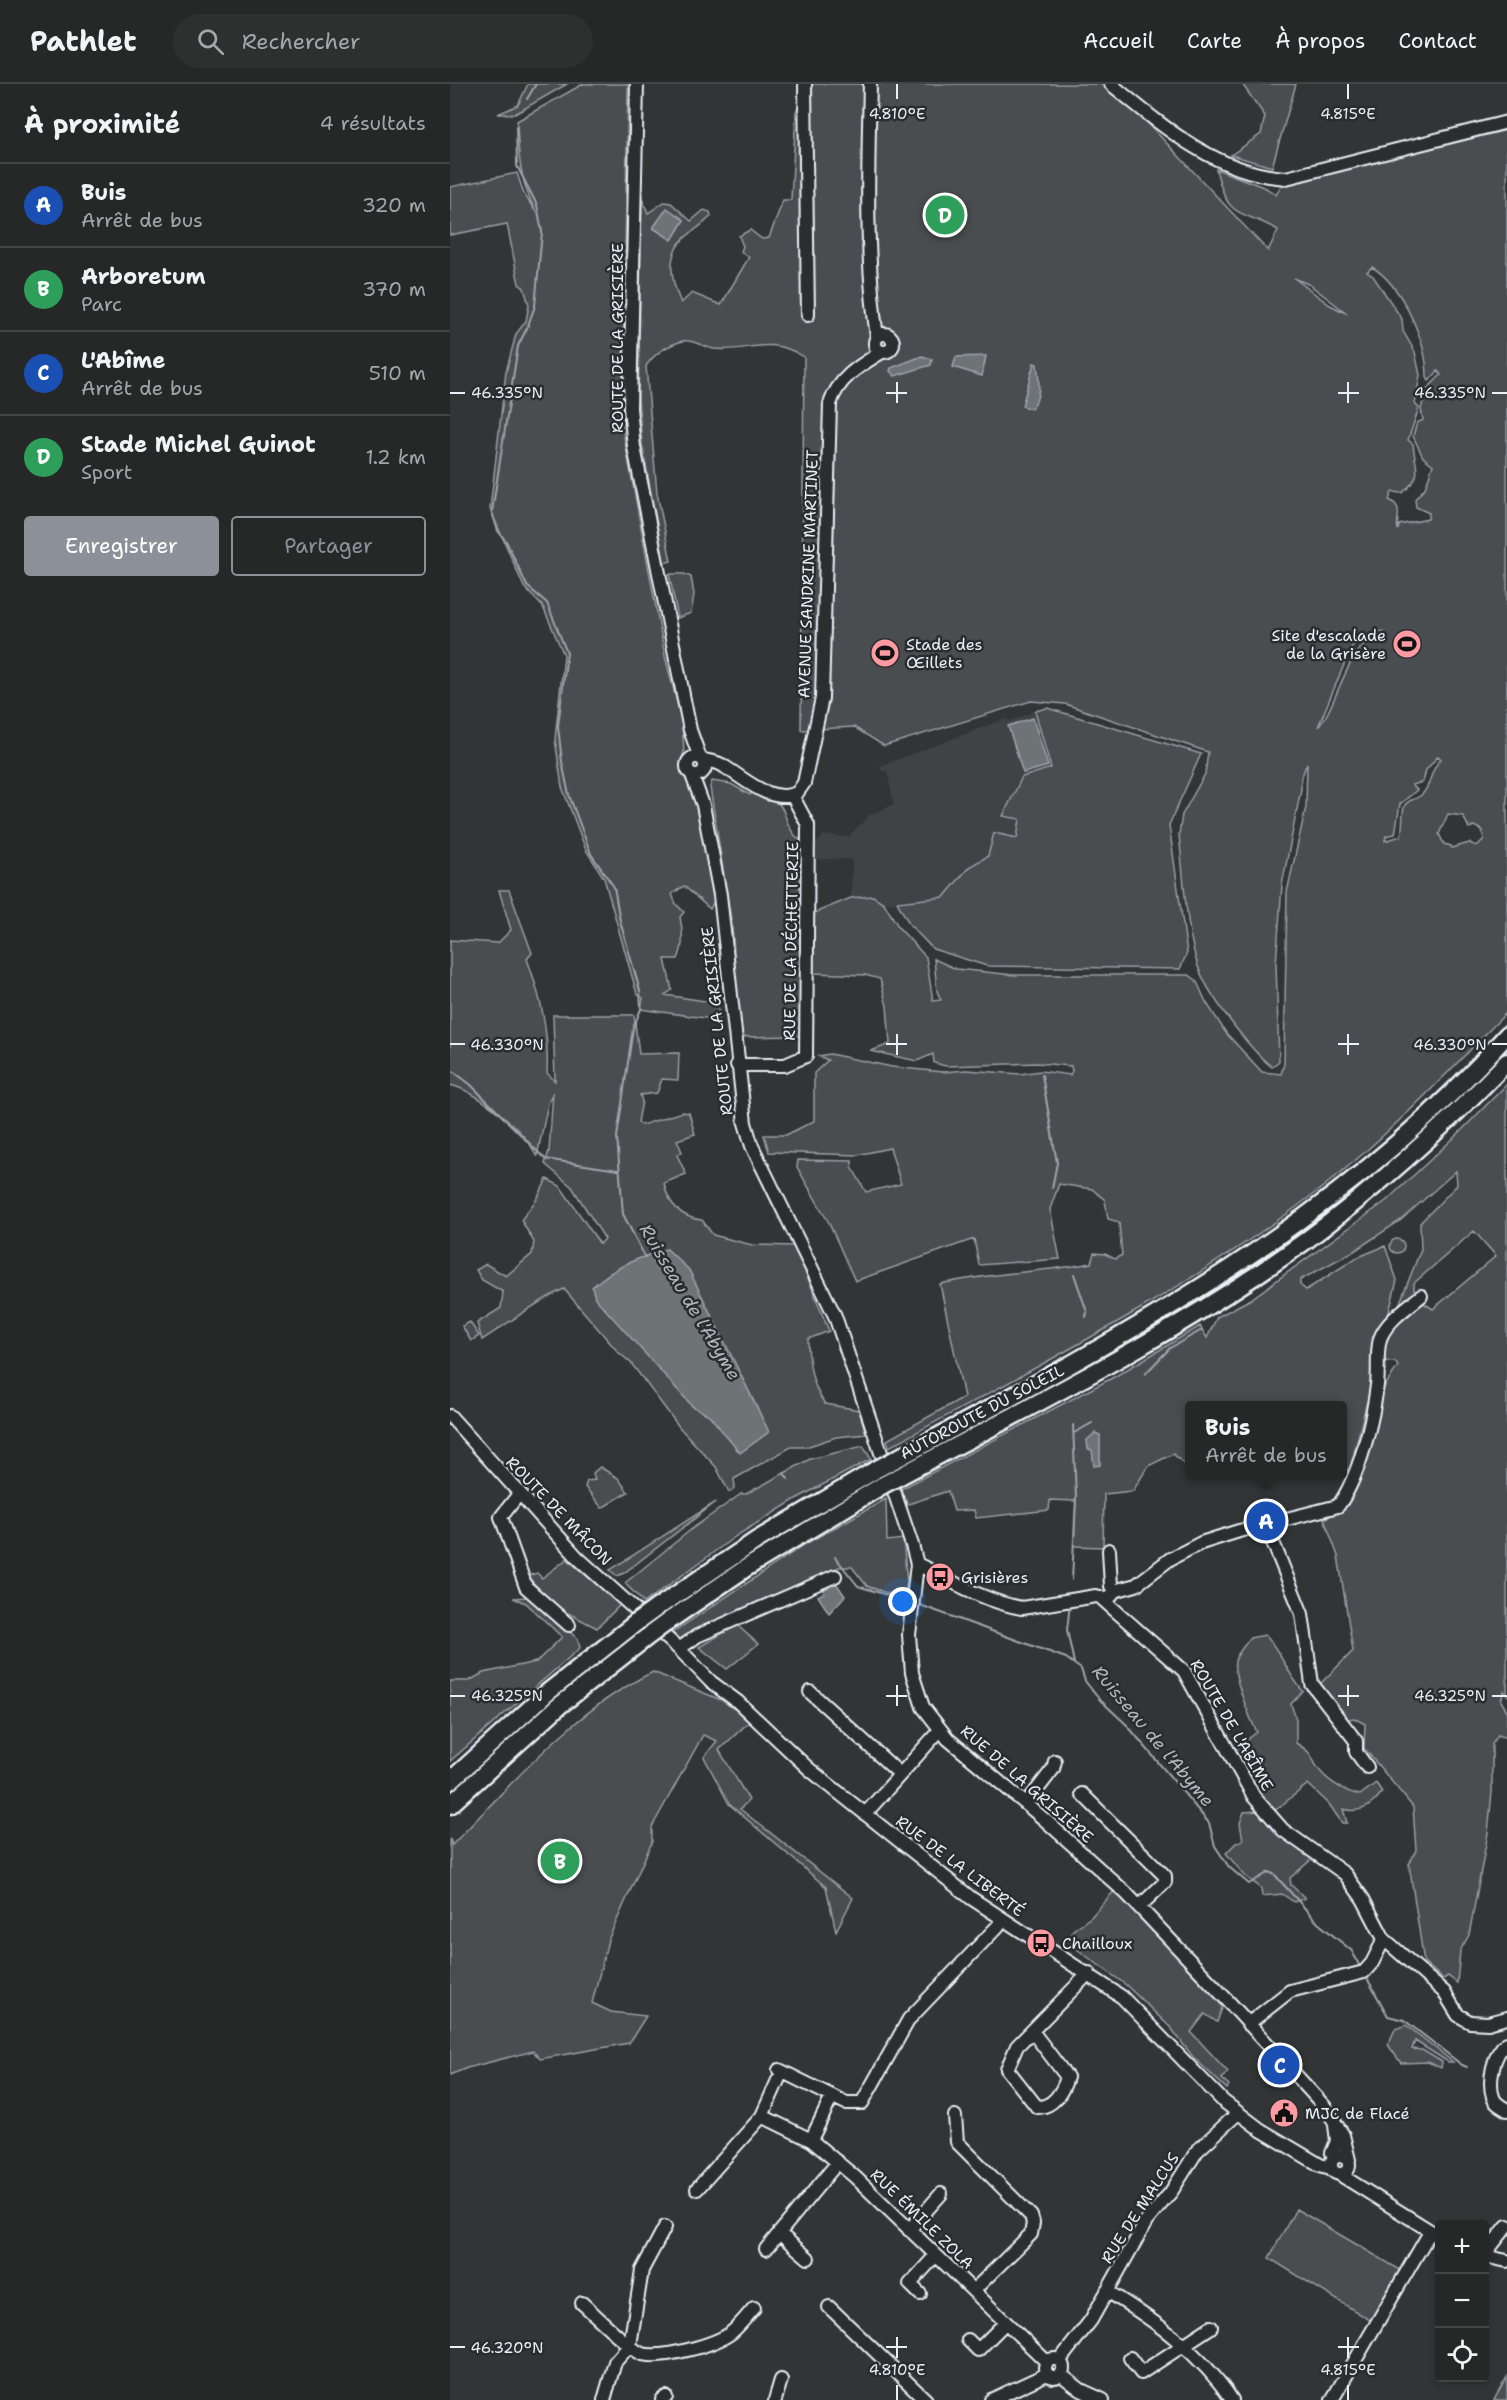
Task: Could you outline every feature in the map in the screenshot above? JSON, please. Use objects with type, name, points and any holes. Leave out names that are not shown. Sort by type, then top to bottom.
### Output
[{"type":"highway","name":"AUTOROUTE DU SOLEIL","points":[[450,1781],[530,1708],[757,1540],[877,1469],[1137,1327],[1256,1253],[1332,1198],[1396,1145],[1507,1035]]},
{"type":"highway","name":"AUTOROUTE DU SOLEIL","points":[[450,1805],[648,1622],[670,1620],[746,1568],[884,1485],[1146,1342],[1268,1267],[1341,1214],[1403,1162],[1507,1062]]},
{"type":"street","name":"ROUTE DE LA GRISIÈRE","points":[[639,84],[630,408],[634,447],[698,766],[720,895],[745,1123],[752,1146],[792,1224]]},
{"type":"street","points":[[805,84],[808,315]]},
{"type":"street","name":"AVENUE SANDRINE MARTINET","points":[[792,795],[804,783],[822,698],[830,404],[838,386],[880,342],[874,307],[868,167],[870,84]]},
{"type":"street","points":[[1111,84],[1192,147],[1247,172],[1267,177],[1286,178],[1507,122]]},
{"type":"street","points":[[698,766],[720,764],[768,793],[792,795]]},
{"type":"street","name":"RUE DE LA DÉCHETTERIE","points":[[737,1065],[786,1065],[806,1056],[808,825],[792,795]]},
{"type":"street","name":"RUE DE LA GRISIÈRE","points":[[792,1224],[835,1316],[855,1369],[916,1564],[909,1635],[912,1673],[923,1707],[940,1730],[1026,1804],[1139,1907],[1310,2090],[1343,2135],[1349,2163]]},
{"type":"street","points":[[916,1564],[981,1595],[1012,1606],[1041,1606],[1096,1596],[1107,1602],[1114,1591],[1136,1585],[1170,1559],[1201,1543],[1335,1509],[1346,1497],[1365,1441],[1377,1384],[1380,1338],[1397,1317],[1421,1296]]},
{"type":"street","name":"ROUTE DE MÂCON","points":[[450,1416],[578,1558],[648,1622]]},
{"type":"street","points":[[519,1494],[501,1517],[515,1561],[526,1587],[569,1625]]},
{"type":"street","points":[[1266,1525],[1302,1614],[1315,1691],[1356,1741],[1356,1752],[1367,1767]]},
{"type":"street","points":[[1109,1550],[1111,1586],[1114,1591]]},
{"type":"street","points":[[679,1649],[697,1636],[835,1576]]},
{"type":"street","name":"ROUTE DE L'ABÎME","points":[[1107,1602],[1184,1671],[1254,1797],[1283,1830],[1345,1874],[1364,1899],[1384,1939]]},
{"type":"street","name":"RUE DE LA LIBERTÉ","points":[[648,1622],[679,1649],[711,1682],[738,1702],[791,1753],[865,1814],[1002,1919],[1089,1973],[1137,2010],[1214,2093],[1238,2113],[1309,2157],[1333,2161],[1360,2186],[1435,2235]]},
{"type":"street","points":[[810,1692],[900,1774]]},
{"type":"street","points":[[865,1814],[940,1730]]},
{"type":"street","points":[[1026,1804],[1053,1769],[1055,1761]]},
{"type":"street","points":[[1082,1794],[1165,1876],[1165,1882],[1139,1907]]},
{"type":"street","points":[[697,2189],[762,2116],[779,2074],[846,2103],[862,2103],[909,2019],[998,1926],[1002,1919]]},
{"type":"street","points":[[1248,2024],[1290,1991],[1364,1972],[1384,1939],[1444,1992],[1458,2015],[1470,2022],[1488,2023],[1507,2018]]},
{"type":"street","points":[[1032,2031],[1067,2077],[1065,2085],[1052,2103],[1044,2107],[1037,2107],[1007,2069],[1017,2046],[1089,1973]]},
{"type":"street","points":[[1507,2043],[1496,2056],[1493,2096],[1497,2104],[1507,2110]]},
{"type":"street","points":[[811,2140],[830,2103]]},
{"type":"street","name":"RUE DE MALCUS","points":[[991,2400],[1051,2365],[1091,2320],[1146,2222],[1171,2192],[1197,2151],[1238,2113]]},
{"type":"street","name":"RUE ÉMILE ZOLA","points":[[762,2116],[811,2140],[838,2162],[1005,2324],[1051,2365]]},
{"type":"street","points":[[955,2116],[957,2142],[1031,2216],[1034,2223],[1030,2234],[973,2291]]},
{"type":"street","points":[[1333,2161],[1337,2141],[1335,2124]]},
{"type":"street","points":[[1333,2161],[1341,2155],[1349,2163],[1360,2186]]},
{"type":"street","points":[[766,2249],[838,2162]]},
{"type":"street","points":[[909,2230],[941,2194]]},
{"type":"street","points":[[1489,2250],[1507,2226]]},
{"type":"street","points":[[604,2400],[615,2362],[630,2345],[642,2270],[665,2227]]},
{"type":"street","points":[[779,2233],[808,2258]]},
{"type":"street","points":[[1332,2400],[1435,2235]]},
{"type":"street","points":[[920,2294],[910,2284],[936,2255]]},
{"type":"street","points":[[1489,2256],[1507,2261]]},
{"type":"street","points":[[1107,2291],[1157,2324],[1182,2344],[1223,2386],[1232,2400]]},
{"type":"street","points":[[582,2302],[640,2354],[686,2350],[730,2333],[754,2308]]},
{"type":"street","points":[[829,2307],[926,2400]]},
{"type":"street","points":[[968,2340],[978,2350],[1005,2324]]},
{"type":"street","points":[[1130,2358],[1142,2373],[1182,2344],[1194,2340],[1211,2327]]},
{"type":"street","points":[[1051,2365],[1053,2377],[1060,2374],[1082,2390],[1102,2400]]},
{"type":"street","points":[[775,2400],[781,2379]]},
{"type":"street","points":[[1071,2400],[1082,2390]]},
{"type":"shaded area","points":[[528,84],[567,84],[515,114],[498,114],[518,105]]},
{"type":"shaded area","points":[[583,84],[628,84],[622,426],[665,656],[682,722],[684,752],[680,765],[682,774],[691,783],[698,803],[714,901],[710,909],[684,886],[672,894],[676,904],[684,912],[680,917],[682,944],[678,959],[665,959],[672,990],[665,995],[718,1003],[719,1020],[641,1009],[643,998],[637,994],[604,878],[586,850],[562,787],[555,739],[564,655],[543,607],[524,587],[490,509],[506,372],[516,334],[526,321],[529,305],[524,288],[519,284],[507,224],[450,235],[450,187],[517,173],[524,194],[536,212],[526,190],[521,168],[517,121]]},
{"type":"shaded area","points":[[806,84],[1111,84],[1268,251],[1278,230],[1236,211],[1225,198],[1216,169],[1266,188],[1276,195],[1282,184],[1507,130],[1507,1012],[1369,1149],[1269,1227],[1217,1262],[1109,1327],[889,1447],[887,1440],[964,1397],[940,1284],[1091,1263],[1094,1253],[1105,1254],[1115,1259],[1122,1255],[1119,1222],[1108,1219],[1105,1200],[1092,1189],[1059,1184],[1050,1209],[1060,1259],[979,1265],[974,1239],[855,1281],[829,1223],[797,1167],[798,1160],[852,1161],[852,1167],[866,1192],[901,1184],[890,1148],[857,1155],[769,1152],[764,1135],[786,1135],[814,1121],[814,1073],[828,1060],[818,1056],[830,1054],[892,1067],[943,1072],[966,1070],[1020,1074],[1040,1071],[1070,1075],[1072,1071],[1071,1066],[1037,1063],[946,1066],[934,1063],[933,1054],[917,1061],[871,1051],[890,1044],[887,1006],[880,979],[865,975],[813,973],[814,913],[851,898],[873,896],[884,903],[899,928],[926,957],[933,1001],[941,1000],[937,991],[934,959],[956,969],[1014,975],[1189,975],[1196,980],[1206,1002],[1226,1033],[1262,1072],[1281,1074],[1284,1064],[1287,892],[1306,807],[1307,763],[1301,779],[1282,885],[1276,964],[1279,1061],[1272,1067],[1252,1047],[1218,1003],[1201,975],[1193,947],[1187,916],[1179,835],[1182,815],[1205,774],[1208,752],[1065,704],[1031,701],[884,746],[854,727],[801,730],[804,357],[791,350],[769,345],[726,350],[683,341],[662,350],[646,366],[657,493],[671,561],[664,563],[642,444],[638,398],[642,198],[648,213],[664,202],[671,203],[691,221],[704,210],[710,212],[711,216],[679,244],[673,258],[672,273],[681,303],[692,293],[721,305],[749,257],[741,252],[743,246],[739,236],[750,230],[762,239],[769,238],[783,200],[791,200],[796,112]],"holes":[[[667,209],[684,220],[672,239],[653,228]],[[1372,267],[1383,275],[1403,300],[1418,332],[1429,381],[1438,371],[1441,375],[1426,390],[1421,409],[1423,420],[1417,423],[1413,436],[1423,457],[1433,465],[1425,488],[1415,499],[1416,507],[1429,513],[1428,519],[1399,525],[1398,530],[1397,506],[1389,500],[1392,492],[1402,493],[1416,476],[1413,444],[1408,440],[1419,408],[1415,404],[1420,375],[1415,352],[1403,331],[1402,319],[1373,276],[1367,272]],[[1294,278],[1310,285],[1348,314],[1330,305]],[[1377,631],[1383,632],[1382,637],[1371,639],[1361,647],[1318,727],[1351,648],[1357,641]],[[1438,756],[1441,759],[1434,768],[1424,792],[1405,805],[1401,836],[1385,841],[1386,836],[1395,834],[1400,804],[1417,790],[1412,785],[1423,782],[1426,770]],[[1448,814],[1463,816],[1469,828],[1474,826],[1482,830],[1484,839],[1477,846],[1469,843],[1452,848],[1444,844],[1439,834]]]},
{"type":"shaded area","points":[[1242,84],[1296,84],[1272,167],[1231,155],[1261,134],[1265,116]]},
{"type":"shaded area","points":[[669,574],[684,574],[691,577],[694,594],[691,613],[678,618]]},
{"type":"shaded area","points":[[1047,708],[1201,754],[1169,825],[1187,953],[1180,969],[987,966],[933,949],[910,925],[897,902],[944,897],[969,867],[988,856],[994,833],[1017,838],[1020,819],[1003,816],[1022,777],[1051,768],[1035,711]]},
{"type":"shaded area","points":[[1035,711],[1051,768],[1022,777],[1003,815],[1020,819],[1017,838],[994,833],[988,856],[974,864],[944,897],[887,903],[878,902],[873,896],[851,898],[852,859],[816,859],[814,844],[823,835],[848,837],[870,815],[894,804],[887,771],[881,771],[880,766],[1005,719],[1011,721]]},
{"type":"shaded area","points":[[712,781],[731,784],[750,795],[753,791],[776,801],[791,830],[801,841],[801,1036],[740,1037],[732,926],[710,787]]},
{"type":"shaded area","points":[[499,890],[509,890],[532,953],[527,959],[543,1015],[547,1043],[547,1073],[555,1081],[553,1015],[634,1015],[639,1054],[679,1053],[678,1080],[662,1079],[657,1093],[640,1095],[642,1101],[638,1122],[642,1125],[682,1112],[689,1113],[695,1134],[677,1140],[682,1152],[677,1155],[686,1174],[664,1183],[666,1191],[677,1209],[688,1216],[702,1220],[713,1235],[752,1245],[795,1246],[829,1331],[808,1339],[814,1382],[825,1404],[859,1410],[866,1434],[836,1437],[806,1447],[791,1447],[734,1479],[735,1488],[729,1492],[716,1467],[680,1428],[631,1363],[618,1352],[564,1289],[482,1340],[477,1323],[501,1308],[503,1292],[482,1280],[476,1270],[486,1264],[506,1276],[532,1254],[534,1242],[521,1220],[537,1199],[547,1179],[560,1186],[600,1244],[605,1239],[572,1187],[545,1164],[549,1151],[553,1092],[548,1104],[537,1156],[523,1136],[494,1109],[460,1088],[450,1085],[450,940],[498,943],[511,930]]},
{"type":"shaded area","points":[[1507,1084],[1507,1695],[1504,1691],[1501,1701],[1507,1711],[1507,1738],[1498,1735],[1492,1744],[1492,1792],[1488,1833],[1469,1935],[1460,1951],[1457,1983],[1448,1976],[1443,1979],[1424,1962],[1409,1864],[1416,1850],[1413,1807],[1364,1748],[1365,1724],[1354,1718],[1345,1720],[1319,1685],[1353,1651],[1338,1556],[1324,1519],[1341,1511],[1354,1483],[1383,1389],[1398,1366],[1395,1362],[1383,1361],[1390,1333],[1422,1302],[1433,1309],[1496,1256],[1474,1231],[1414,1283],[1414,1293],[1397,1310],[1421,1249],[1420,1223],[1457,1185],[1456,1171],[1401,1220],[1354,1251],[1300,1280],[1300,1285],[1306,1290],[1356,1258],[1385,1246],[1397,1280],[1349,1474],[1347,1470],[1347,1401],[1185,1401],[1185,1464],[1173,1454],[1148,1466],[1133,1491],[1104,1494],[1103,1547],[1074,1546],[1076,1501],[1050,1500],[1049,1510],[976,1518],[974,1510],[954,1511],[948,1491],[908,1504],[899,1490],[1114,1377],[1200,1326],[1207,1338],[1217,1317],[1251,1299],[1386,1201],[1457,1135]]},
{"type":"shaded area","points":[[1397,1239],[1402,1241],[1404,1246],[1402,1251],[1397,1253],[1392,1251],[1390,1246],[1392,1241]]},
{"type":"shaded area","points":[[470,1322],[479,1336],[471,1341],[462,1326]]},
{"type":"shaded area","points":[[863,1446],[871,1459],[796,1499],[736,1536],[644,1603],[625,1583],[693,1528],[741,1494],[746,1494],[810,1459]]},
{"type":"shaded area","points":[[600,1467],[618,1478],[628,1492],[602,1508],[585,1487],[587,1481],[595,1480],[593,1473]]},
{"type":"shaded area","points":[[886,1499],[887,1541],[903,1539],[907,1582],[904,1599],[867,1586],[852,1567],[839,1567],[694,1633],[683,1642],[672,1633],[807,1543]]},
{"type":"shaded area","points":[[716,1502],[624,1573],[617,1576],[610,1570]]},
{"type":"shaded area","points":[[567,1559],[620,1605],[597,1628],[556,1607],[527,1576],[537,1573],[542,1578]]},
{"type":"shaded area","points":[[527,1597],[578,1639],[580,1648],[450,1761],[450,1681],[469,1681],[483,1673],[536,1662],[562,1637],[526,1603],[513,1598]]},
{"type":"shaded area","points":[[737,1625],[758,1644],[727,1669],[699,1647]]},
{"type":"shaded area","points":[[1265,1635],[1303,1691],[1291,1704],[1296,1719],[1296,1743],[1310,1754],[1324,1775],[1338,1786],[1360,1795],[1376,1783],[1382,1792],[1366,1808],[1343,1809],[1347,1823],[1342,1823],[1329,1804],[1308,1784],[1273,1812],[1256,1794],[1234,1750],[1257,1732],[1239,1686],[1235,1661],[1250,1638]]},
{"type":"shaded area","points":[[653,1672],[721,1700],[751,1720],[719,1750],[749,1800],[740,1809],[853,1898],[836,1931],[826,1887],[729,1804],[704,1757],[717,1741],[703,1735],[652,1827],[652,1842],[608,1940],[592,2003],[611,2012],[646,2016],[629,2043],[540,2059],[533,2051],[467,2068],[450,2075],[450,1839],[452,1845],[521,1773],[570,1727],[596,1706]]},
{"type":"shaded area","points":[[1258,1811],[1276,1833],[1313,1858],[1290,1878],[1291,1885],[1305,1898],[1294,1902],[1282,1894],[1262,1896],[1261,1888],[1245,1876],[1226,1853],[1236,1843],[1243,1840],[1240,1823],[1244,1812]]},
{"type":"shaded area","points":[[1115,1890],[1218,1997],[1222,2008],[1217,2022],[1205,2014],[1191,2032],[1228,2072],[1222,2079],[1229,2085],[1227,2089],[1193,2057],[1171,2028],[1126,1985],[1070,1944],[1073,1930],[1091,1917]]},
{"type":"shaded area","points":[[1406,2025],[1453,2062],[1448,2062],[1415,2041],[1412,2049],[1422,2050],[1442,2062],[1441,2068],[1428,2062],[1401,2063],[1388,2045],[1395,2029]]},
{"type":"shaded area","points":[[1296,2209],[1402,2271],[1373,2322],[1269,2258]]},
{"type":"shaded area","points":[[1507,2377],[1507,2400],[1494,2400]]},
{"type":"water","points":[[667,208],[684,220],[672,240],[653,228]]},
{"type":"water","points":[[922,356],[932,359],[931,365],[895,376],[890,371],[891,368]]},
{"type":"water","points":[[986,356],[982,376],[953,367],[956,357]]},
{"type":"water","points":[[1034,363],[1037,364],[1039,388],[1037,399],[1031,409],[1022,406]]},
{"type":"water","points":[[1033,718],[1048,766],[1023,773],[1008,726]]},
{"type":"water","points":[[667,1249],[689,1270],[769,1432],[740,1453],[709,1415],[693,1407],[595,1298],[592,1287],[610,1273],[636,1260]]},
{"type":"water","points":[[1095,1433],[1100,1435],[1100,1465],[1094,1466],[1092,1450],[1088,1449],[1087,1440]]},
{"type":"water","points":[[836,1583],[845,1596],[829,1613],[818,1596],[824,1593],[824,1588]]},
{"type":"waterway","points":[[527,99],[536,84]]},
{"type":"waterway","points":[[516,127],[517,166],[537,205],[542,232],[535,306],[518,346],[492,512],[498,531],[506,541],[527,586],[547,603],[567,653],[558,726],[569,795],[591,854],[614,887],[620,921],[640,991],[641,1009],[633,1028],[617,1137],[623,1214],[645,1257]]},
{"type":"waterway","points":[[450,1069],[470,1084],[545,1159],[618,1170]]},
{"type":"waterway","points":[[1042,1075],[1057,1163],[1052,1188]]},
{"type":"waterway","points":[[1074,1274],[1087,1312],[1086,1317]]},
{"type":"waterway","points":[[1145,1374],[1170,1348],[1202,1330]]},
{"type":"waterway","points":[[1074,1433],[1092,1423]]},
{"type":"waterway","points":[[1072,1580],[1076,1497],[1073,1425]]},
{"type":"waterway","name":"Ruisseau de l'Abyme","points":[[784,1473],[788,1479]]},
{"type":"waterway","name":"Ruisseau de l'Abyme","points":[[835,1557],[858,1586],[909,1602]]},
{"type":"waterway","name":"Ruisseau de l'Abyme","points":[[917,1604],[1066,1658],[1081,1669],[1085,1681],[1099,1699],[1127,1725],[1209,1823],[1215,1846],[1229,1867],[1249,1884],[1269,1872],[1275,1875],[1318,1923],[1352,1951],[1361,1969]]},
{"type":"waterway","points":[[1070,1604],[1067,1630],[1074,1663]]},
{"type":"waterway","name":"Ruisseau de l'Abyme","points":[[1368,1980],[1388,2016],[1404,2020],[1467,2067]]},
{"type":"place","name":"Stade Michel Guinot","points":[[945,215]]},
{"type":"place","name":"Site d'escalade de la Grisère","points":[[1407,644]]},
{"type":"place","name":"Stade des Œillets","points":[[885,653]]},
{"type":"place","name":"Buis","points":[[1266,1521]]},
{"type":"place","name":"Grisières","points":[[940,1577]]},
{"type":"place","name":"Arboretum","points":[[560,1861]]},
{"type":"place","name":"Chailloux","points":[[1041,1943]]},
{"type":"place","name":"L'Abîme","points":[[1280,2065]]},
{"type":"place","name":"MJC de Flacé","points":[[1284,2113]]}]
